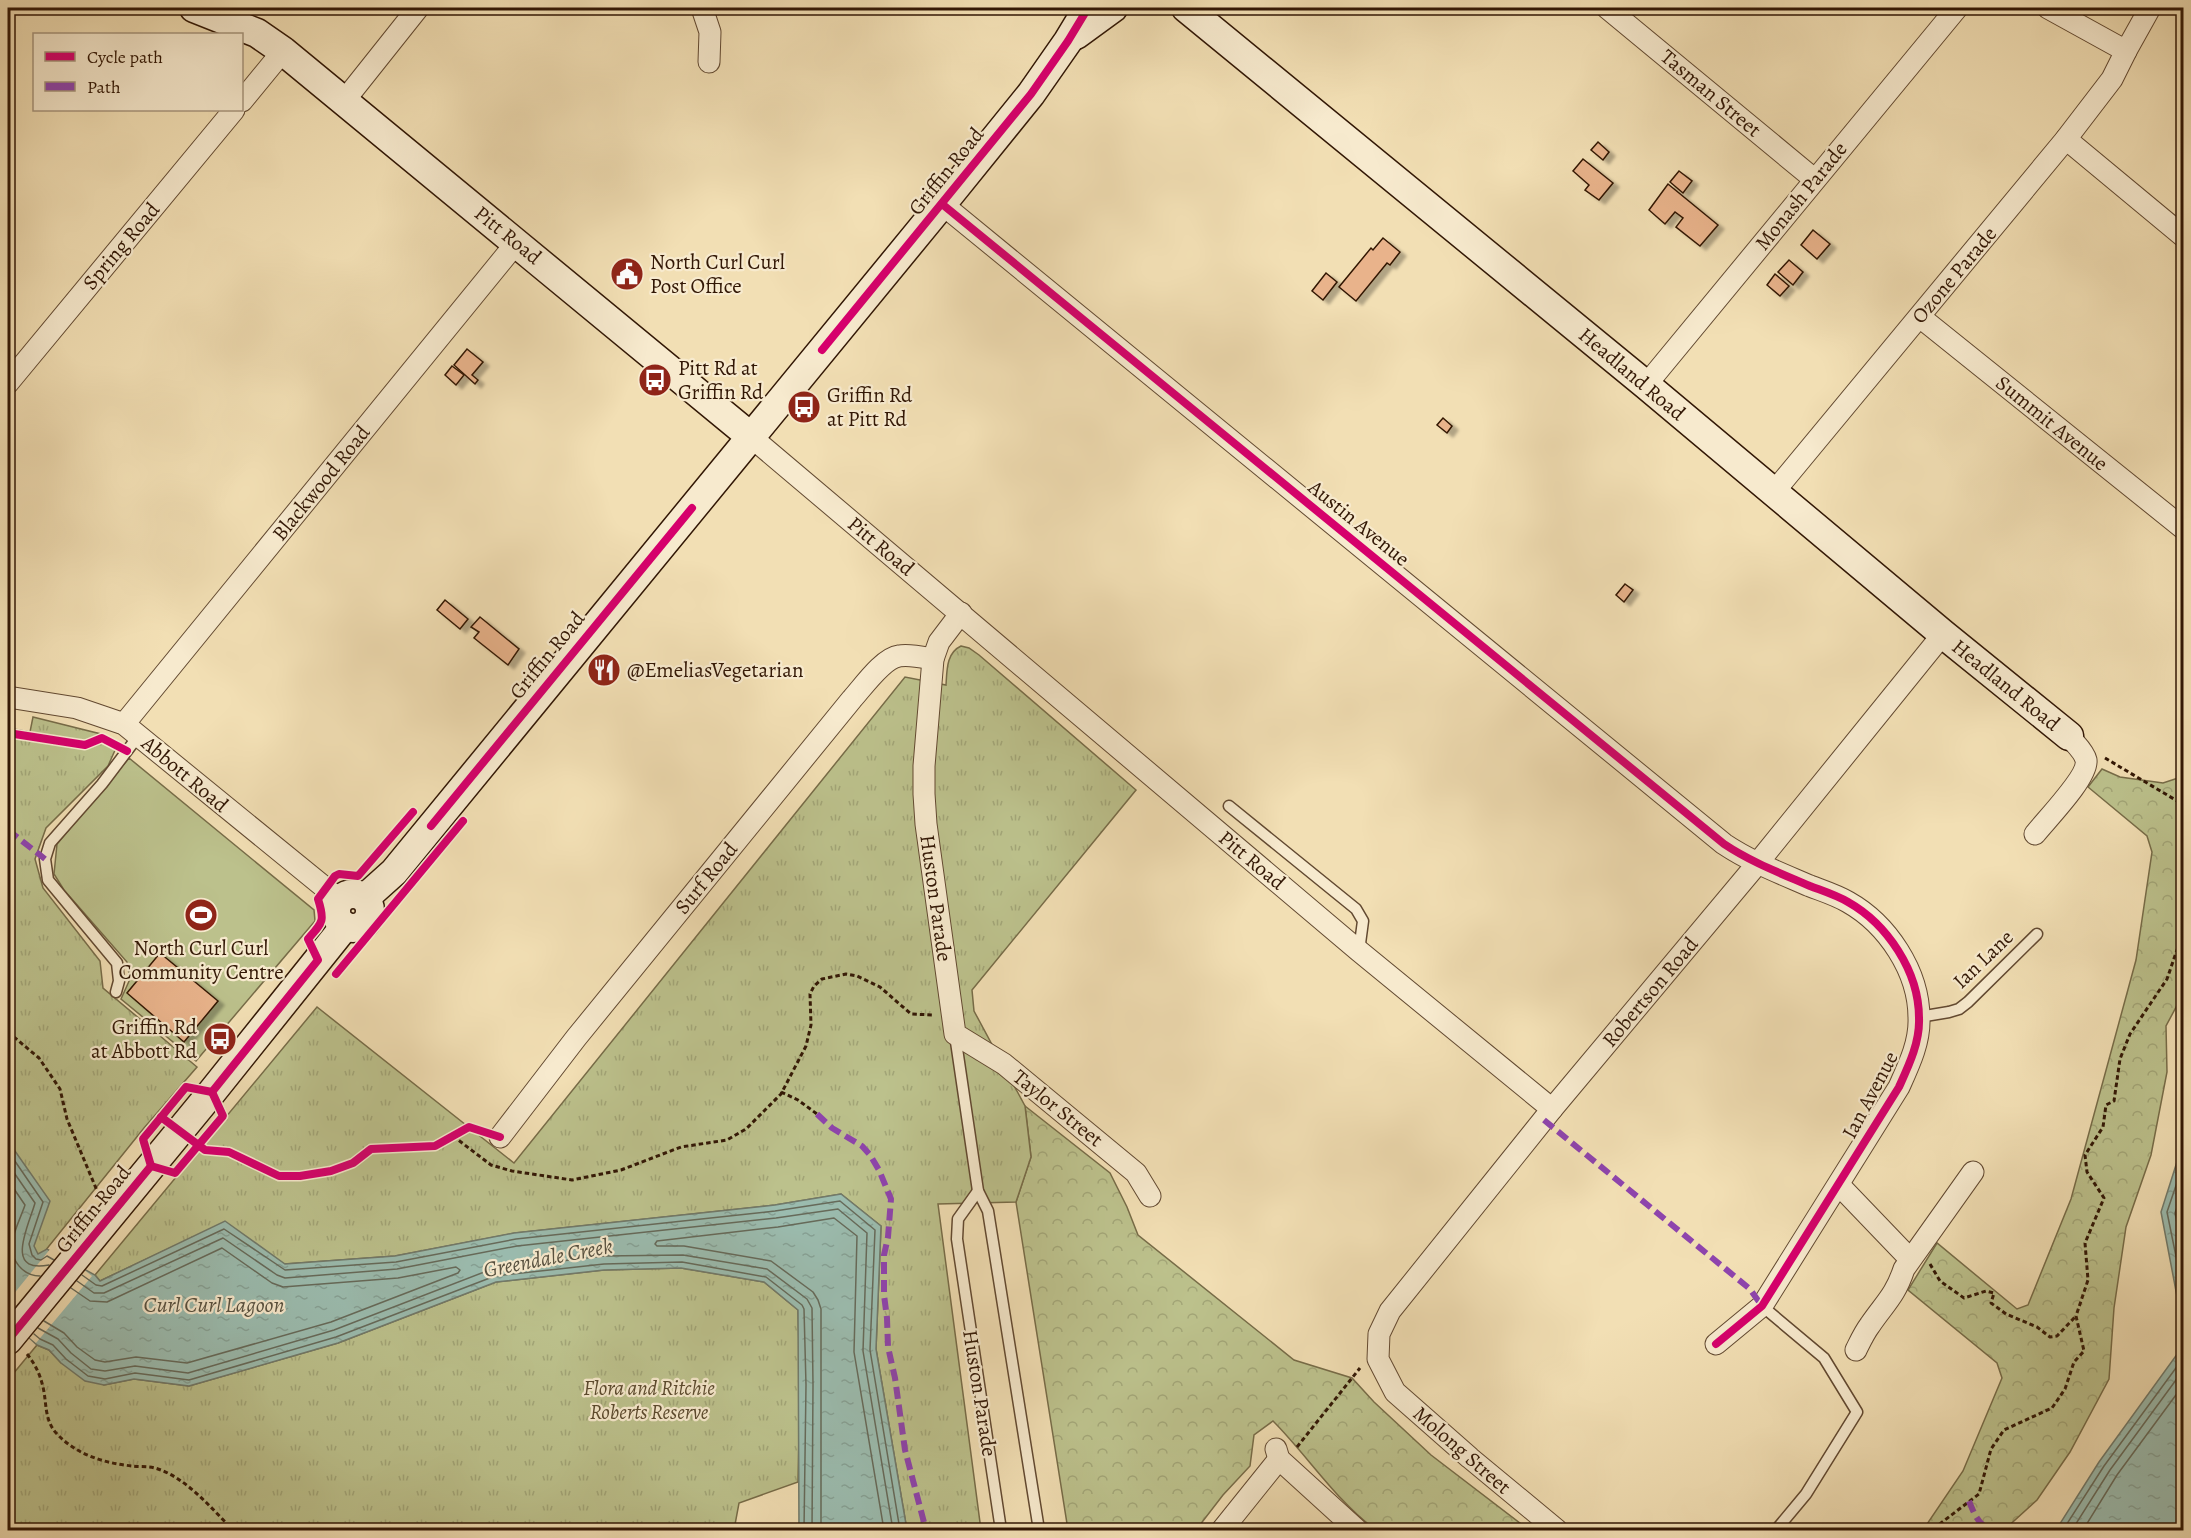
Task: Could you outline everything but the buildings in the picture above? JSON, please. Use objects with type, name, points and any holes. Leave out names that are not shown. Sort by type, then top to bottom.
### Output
[{"type":"main road","name":"Pitt Road","points":[[194,8],[257,33],[283,51],[750,436]]},
{"type":"main road","name":"Griffin Road","points":[[13,1334],[219,1083],[350,908],[394,872],[942,204],[1031,94],[1088,8]]},
{"type":"main road","points":[[1068,41],[1113,8]]},
{"type":"main road","name":"Headland Road","points":[[1187,10],[1646,385],[1773,493],[2069,736]]},
{"type":"street","points":[[344,101],[418,8]]},
{"type":"street","points":[[702,8],[710,32],[709,62]]},
{"type":"street","name":"Tasman Street","points":[[1607,8],[1814,179]]},
{"type":"street","name":"Monash Parade","points":[[1646,385],[1957,8]]},
{"type":"street","points":[[2048,8],[2126,51],[2150,8]]},
{"type":"street","points":[[243,100],[283,51]]},
{"type":"street","name":"Ozone Parade","points":[[1773,493],[2066,139],[2112,79],[2126,51]]},
{"type":"street","name":"Spring Road","points":[[8,383],[233,111]]},
{"type":"street","points":[[2066,139],[2184,237]]},
{"type":"street","name":"Austin Avenue","points":[[942,204],[1714,837],[1757,864]]},
{"type":"street","name":"Blackwood Road","points":[[131,730],[517,242]]},
{"type":"street","name":"Summit Avenue","points":[[1920,317],[2184,529]]},
{"type":"street","name":"Pitt Road","points":[[750,436],[1359,951],[1552,1109]]},
{"type":"street","name":"Huston Parade","points":[[955,1034],[926,824],[924,766],[933,659],[939,642],[961,613]]},
{"type":"street","name":"Robertson Road","points":[[1370,1363],[1390,1311],[1552,1109],[1757,864],[1943,634]]},
{"type":"street","name":"Surf Road","points":[[500,1137],[576,1038],[872,676],[890,658],[897,656],[933,659]]},
{"type":"street","name":"Abbott Road","points":[[8,697],[77,708],[131,730],[350,908]]},
{"type":"street","points":[[2035,834],[2077,783],[2085,768],[2085,757],[2069,736]]},
{"type":"street","name":"Ian Avenue","points":[[1716,1344],[1762,1306],[1839,1185],[1899,1087],[1911,1061],[1919,1017],[1916,995],[1900,952],[1885,932],[1866,914],[1847,901],[1757,864]]},
{"type":"street","name":"Taylor Street","points":[[955,1034],[1004,1064],[1136,1173],[1150,1196]]},
{"type":"street","points":[[1856,1350],[1869,1326],[1888,1304],[1899,1285],[1904,1269],[1919,1259],[1973,1172]]},
{"type":"street","points":[[1839,1185],[1919,1259]]},
{"type":"street","name":"Molong Street","points":[[1370,1363],[1395,1392],[1557,1530]]},
{"type":"street","points":[[1222,1530],[1277,1454],[1357,1530]]},
{"type":"lane","points":[[116,992],[119,981],[117,963],[48,880],[45,859],[50,843],[102,784],[131,730]]},
{"type":"lane","points":[[1228,806],[1356,909],[1363,921],[1359,951]]},
{"type":"lane","name":"Ian Lane","points":[[1919,1017],[1959,1009],[2037,934]]},
{"type":"lane","name":"Huston Parade","points":[[955,1034],[978,1191],[988,1211],[1039,1530]]},
{"type":"lane","name":"Huston Parade","points":[[978,1191],[958,1219],[957,1239],[1001,1530]]},
{"type":"lane","points":[[1762,1306],[1824,1358],[1857,1412],[1806,1494],[1776,1530]]},
{"type":"path","points":[[2069,736],[2184,805]]},
{"type":"path","points":[[1919,1259],[1940,1281],[1964,1298],[1986,1291],[1994,1293],[1991,1302],[2006,1314],[2037,1327],[2050,1337],[2057,1336],[2076,1316],[2088,1280],[2085,1243],[2104,1198],[2087,1172],[2085,1155],[2103,1127],[2106,1105],[2114,1101],[2120,1059],[2130,1034],[2167,979],[2184,925]]},
{"type":"path","points":[[453,1136],[491,1165],[512,1171],[572,1180],[621,1170],[681,1147],[727,1140],[746,1129],[781,1092],[806,1046],[811,1025],[810,994],[814,986],[822,979],[846,974],[857,976],[880,987],[911,1014],[932,1014]]},
{"type":"path","points":[[8,1032],[39,1058],[60,1089],[67,1119],[99,1193]]},
{"type":"path","points":[[781,1092],[798,1100],[817,1114]]},
{"type":"path","points":[[442,1142],[463,1131]]},
{"type":"path","points":[[1935,1530],[1937,1526],[1979,1494],[1991,1449],[2004,1430],[2052,1408],[2065,1389],[2074,1362],[2084,1351],[2076,1316]]},
{"type":"path","points":[[13,1334],[36,1366],[44,1389],[45,1413],[57,1434],[87,1456],[105,1462],[154,1467],[172,1476],[203,1500],[234,1530]]},
{"type":"path","points":[[1300,1443],[1370,1363]]},
{"type":"green space","points":[[961,646],[979,655],[1136,790],[972,990],[974,1011],[1025,1106],[1031,1157],[1016,1202],[938,1204],[981,1530],[907,1530],[876,1349],[881,1226],[841,1194],[775,1205],[515,1233],[395,1256],[284,1264],[225,1222],[100,1281],[95,1275],[317,1007],[514,1163],[905,677],[946,685],[950,658],[952,653]]},
{"type":"green space","points":[[33,717],[105,735],[116,748],[108,766],[46,828],[35,859],[43,888],[100,961],[103,988],[197,1067],[144,1128],[8,1297],[8,728],[30,732]]},
{"type":"green space","name":"North Curl Curl Community Centre","points":[[129,758],[314,910],[315,921],[196,1061],[121,999],[130,979],[127,962],[64,890],[54,874],[57,844]]},
{"type":"green space","points":[[2102,769],[2120,777],[2163,783],[2184,776],[2183,994],[2166,1026],[2167,1072],[2151,1155],[2126,1227],[2114,1308],[2109,1379],[2070,1452],[2037,1500],[2004,1530],[1923,1530],[1963,1471],[2002,1378],[1997,1363],[1908,1290],[1937,1243],[2017,1309],[2028,1305],[2071,1199],[2136,960],[2152,852],[2147,836],[2088,787]]},
{"type":"green space","points":[[1025,1106],[1110,1173],[1138,1235],[1294,1360],[1352,1378],[1374,1402],[1431,1455],[1529,1530],[1376,1530],[1348,1506],[1273,1421],[1254,1435],[1250,1466],[1223,1495],[1196,1530],[1068,1530],[1016,1202],[1031,1157]]},
{"type":"green space","name":"Flora and Ritchie Roberts Reserve","points":[[681,1268],[764,1282],[798,1310],[800,1385],[798,1482],[739,1503],[734,1530],[8,1530],[8,1380],[37,1345],[49,1350],[61,1363],[104,1385],[134,1379],[189,1386],[338,1343],[496,1282],[604,1270]]},
{"type":"water","name":"Curl Curl Lagoon","points":[[8,1141],[50,1201],[34,1246],[38,1254],[47,1249],[95,1275],[100,1281],[225,1221],[285,1264],[395,1256],[514,1233],[775,1205],[841,1194],[881,1226],[876,1349],[907,1530],[799,1530],[798,1310],[764,1282],[681,1268],[604,1270],[496,1282],[338,1343],[189,1386],[134,1379],[104,1385],[85,1381],[61,1363],[49,1350],[37,1345],[8,1318]]},
{"type":"water","points":[[2183,1143],[2183,1328],[2161,1212]]},
{"type":"water","points":[[2183,1346],[2183,1530],[2056,1530],[2099,1462]]},
{"type":"pier","points":[[51,1248],[66,1256],[92,1276],[36,1343],[8,1320],[8,1301]]},
{"type":"marked path","points":[[8,754],[10,733]]},
{"type":"marked path","points":[[8,830],[45,859]]},
{"type":"marked path","points":[[817,1114],[832,1128],[862,1146],[870,1155],[891,1199],[884,1255],[888,1347],[895,1378],[905,1450],[926,1530]]},
{"type":"marked path","points":[[1544,1120],[1750,1289],[1762,1306]]},
{"type":"marked path","points":[[1969,1501],[1980,1522],[1991,1530]]},
{"type":"cycle path","points":[[822,350],[1031,94],[1088,8]]},
{"type":"cycle path","points":[[942,204],[1724,844],[1766,867],[1848,902],[1862,911],[1888,936],[1907,966],[1918,1000],[1919,1027],[1910,1062],[1899,1087],[1762,1306],[1716,1344]]},
{"type":"cycle path","points":[[431,826],[692,508]]},
{"type":"cycle path","points":[[8,733],[85,745],[102,738],[127,751]]},
{"type":"cycle path","points":[[212,1092],[318,960],[308,939],[321,921],[322,912],[318,899],[335,876],[339,874],[358,876],[413,812]]},
{"type":"cycle path","points":[[336,974],[463,821]]},
{"type":"cycle path","points":[[151,1166],[143,1139],[186,1087],[212,1092]]},
{"type":"cycle path","points":[[151,1166],[175,1173],[223,1116],[212,1092]]},
{"type":"cycle path","points":[[161,1117],[205,1150],[229,1152],[279,1176],[300,1176],[331,1171],[353,1163],[371,1149],[435,1146],[469,1127],[500,1137]]},
{"type":"cycle path","points":[[8,1340],[151,1166]]},
{"type":"place","name":"North Curl Curl Post Office","points":[[627,274]]},
{"type":"place","name":"Pitt Rd at Griffin Rd","points":[[655,380]]},
{"type":"place","name":"Griffin Rd at Pitt Rd","points":[[804,407]]},
{"type":"place","name":"@EmeliasVegetarian","points":[[604,670]]},
{"type":"place","name":"North Curl Curl Community Centre","points":[[201,915]]},
{"type":"place","name":"Griffin Rd at Abbott Rd","points":[[220,1039]]},
{"type":"water label","name":"Greendale Creek","points":[[548,1258]]}]
